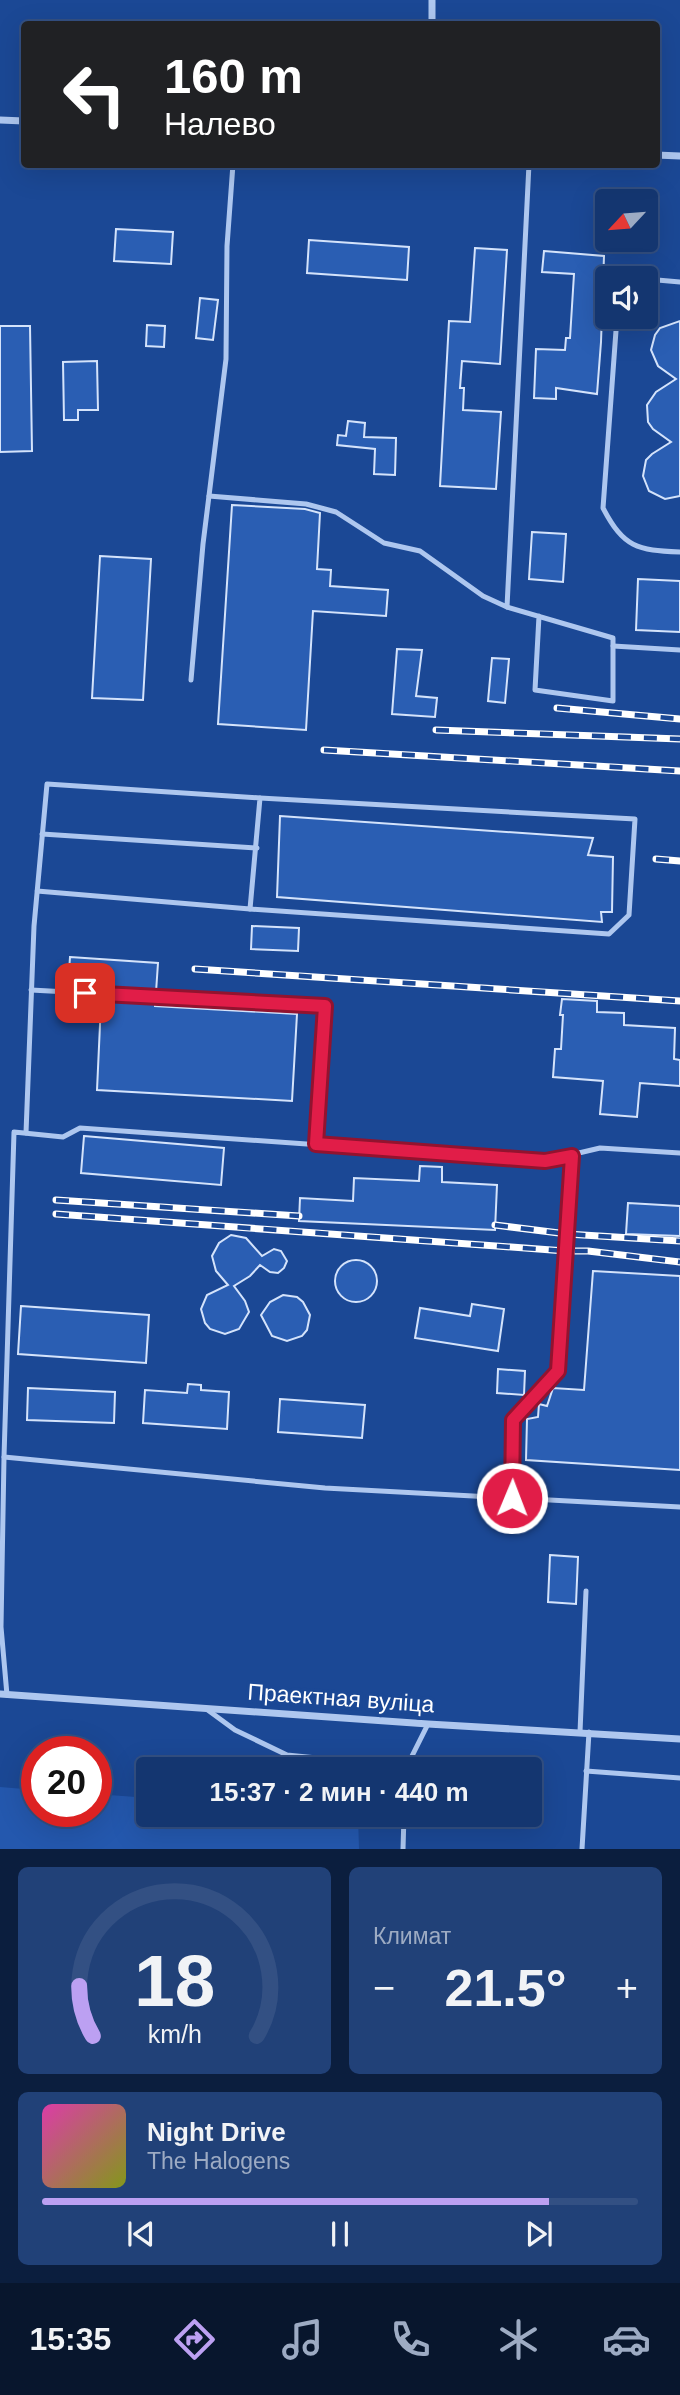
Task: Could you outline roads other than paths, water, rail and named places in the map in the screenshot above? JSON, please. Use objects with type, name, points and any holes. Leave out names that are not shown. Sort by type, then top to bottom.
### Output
[{"type":"street","points":[[432,0],[432,21]]},
{"type":"street","points":[[0,120],[21,121]]},
{"type":"street","points":[[660,155],[680,156]]},
{"type":"street","name":"Праектная вуліца","points":[[4,1694],[680,1739]]},
{"type":"lane","points":[[191,680],[226,359],[227,246],[233,168]]},
{"type":"lane","points":[[507,607],[529,168]]},
{"type":"lane","points":[[658,280],[680,282]]},
{"type":"lane","points":[[616,329],[603,508],[614,528],[634,547],[680,552]]},
{"type":"lane","points":[[209,496],[306,504],[336,512],[384,543],[420,551],[483,596],[507,607],[539,616],[613,638],[613,701],[535,691],[539,616]]},
{"type":"lane","points":[[613,646],[680,650]]},
{"type":"lane","points":[[26,1133],[31,990],[37,891],[47,783],[635,819],[629,915],[609,934],[37,891]]},
{"type":"lane","points":[[250,909],[260,798]]},
{"type":"lane","points":[[43,834],[257,848]]},
{"type":"lane","points":[[31,990],[325,1006],[316,1144]]},
{"type":"lane","points":[[4,1694],[1,1627],[4,1457],[14,1132],[63,1137],[80,1128],[545,1161],[600,1148],[680,1153]]},
{"type":"lane","points":[[512,1498],[513,1420],[558,1371],[572,1156]]},
{"type":"lane","points":[[4,1457],[325,1488],[680,1507]]},
{"type":"lane","points":[[582,1849],[586,1771],[586,1591]]},
{"type":"lane","points":[[204,1707],[235,1730],[287,1755],[305,1757]]},
{"type":"lane","points":[[412,1757],[428,1724]]},
{"type":"lane","points":[[586,1771],[680,1778]]},
{"type":"lane","points":[[403,1849],[404,1827]]},
{"type":"railway","points":[[557,708],[680,719]]},
{"type":"railway","points":[[436,730],[680,739]]},
{"type":"railway","points":[[324,750],[680,771]]},
{"type":"railway","points":[[656,859],[680,861]]},
{"type":"railway","points":[[195,969],[680,1001]]},
{"type":"railway","points":[[56,1200],[299,1216]]},
{"type":"railway","points":[[56,1214],[588,1251],[680,1262]]},
{"type":"railway","points":[[495,1225],[567,1234],[680,1241]]}]
